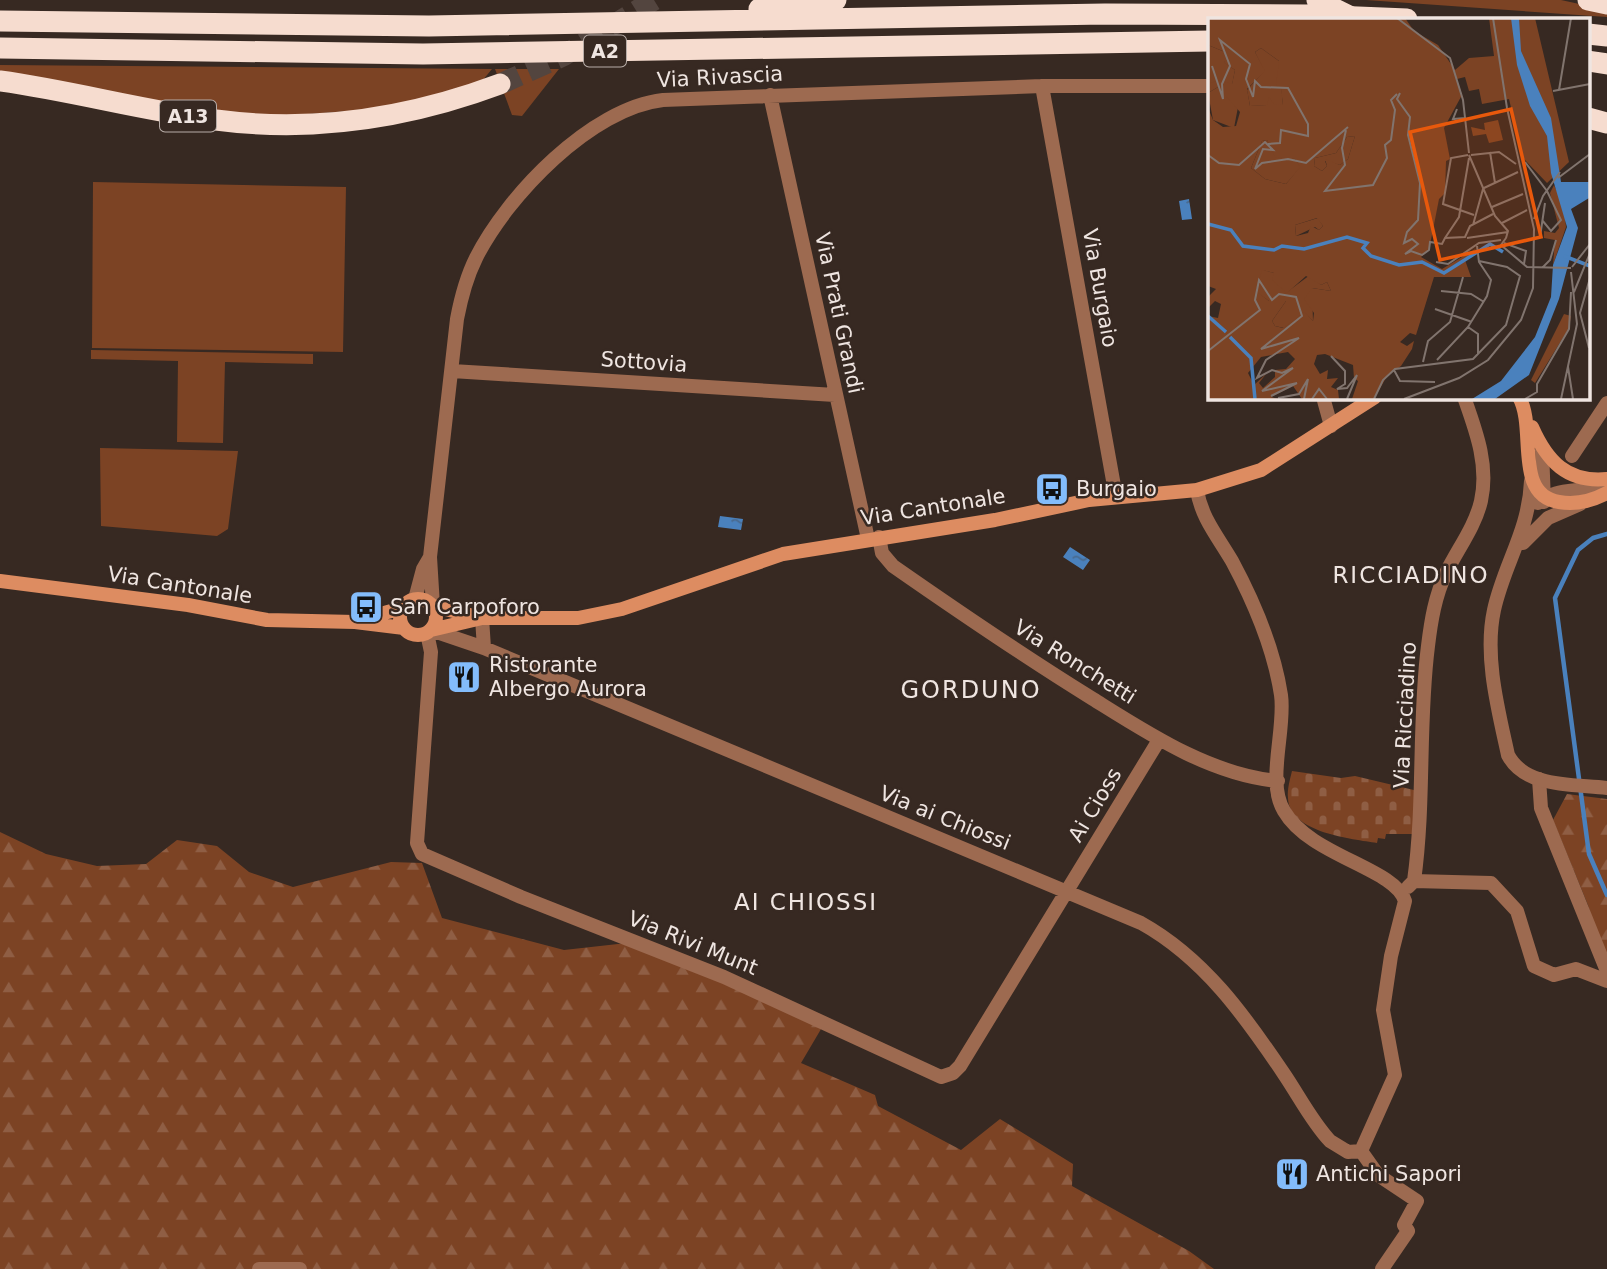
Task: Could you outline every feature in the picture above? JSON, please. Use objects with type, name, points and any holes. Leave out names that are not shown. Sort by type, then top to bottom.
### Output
[{"type":"highway","name":"A2","points":[[621,23],[836,0]]},
{"type":"highway","points":[[1588,0],[1607,4]]},
{"type":"highway","name":"A2","points":[[1313,8],[1352,18]]},
{"type":"highway","name":"A2","points":[[0,21],[362,27],[1119,14],[1313,8],[1400,18]]},
{"type":"highway","name":"A2","points":[[0,48],[436,54],[1208,41]]},
{"type":"highway","name":"A13","points":[[0,81],[191,116],[290,125],[333,124],[392,116],[448,102],[500,84]]},
{"type":"highway","points":[[1590,119],[1607,123]]},
{"type":"main road","name":"Via Cantonale","points":[[433,606],[482,618],[556,619],[599,614],[645,601],[766,558],[1116,497],[1197,490],[1261,470],[1372,399]]},
{"type":"main road","points":[[1520,399],[1542,450],[1557,466],[1574,477],[1607,481]]},
{"type":"main road","points":[[1526,413],[1531,481],[1544,497],[1555,502],[1585,502],[1607,493]]},
{"type":"main road","name":"Via Cantonale","points":[[0,581],[188,605],[267,620],[355,622],[404,628]]},
{"type":"main road","points":[[425,600],[433,606],[436,621],[429,631],[412,634],[404,628],[400,618],[409,603],[425,600]]},
{"type":"main road","name":"Via Cantonale","points":[[355,622],[409,603]]},
{"type":"main road","name":"Via Cantonale","points":[[429,631],[482,618]]},
{"type":"street","name":"Via Rivascia","points":[[433,606],[430,557],[461,296],[476,258],[512,206],[560,155],[599,125],[638,105],[663,100],[1042,86],[1208,86]]},
{"type":"street","name":"Via Burgaio","points":[[1042,86],[1116,497]]},
{"type":"street","name":"Via Prati Grandi","points":[[770,94],[835,395],[874,538]]},
{"type":"street","name":"Sottovia","points":[[452,371],[835,395]]},
{"type":"street","points":[[1324,399],[1331,426]]},
{"type":"street","name":"Via Ricciadino","points":[[1414,881],[1422,810],[1423,695],[1434,604],[1445,574],[1475,518],[1482,492],[1482,458],[1465,399]]},
{"type":"street","points":[[1572,456],[1607,403]]},
{"type":"street","points":[[1542,450],[1544,497],[1514,555],[1494,609],[1490,653],[1508,755],[1522,773],[1542,780],[1604,788]]},
{"type":"street","points":[[1530,526],[1531,481]]},
{"type":"street","points":[[1544,497],[1556,491],[1584,491],[1607,481]]},
{"type":"street","points":[[1197,490],[1201,510],[1245,587],[1268,643],[1281,695],[1278,781],[1280,804],[1293,824],[1313,842],[1384,878],[1403,894]]},
{"type":"street","points":[[1530,526],[1585,502]]},
{"type":"street","name":"Via Ronchetti","points":[[874,538],[893,566],[1021,655],[1159,740],[1247,777],[1278,781]]},
{"type":"street","name":"Via Rivascia","points":[[409,603],[430,557]]},
{"type":"street","points":[[482,618],[484,649]]},
{"type":"street","name":"Via ai Chiossi","points":[[429,631],[484,649],[1141,923],[1183,952],[1233,1002],[1326,1137],[1348,1152],[1361,1151]]},
{"type":"street","name":"Via Rivi Munt","points":[[429,631],[431,652],[417,843],[422,854],[521,897],[724,977],[935,1076],[946,1076],[960,1066],[1067,891]]},
{"type":"street","name":"Ai Cioss","points":[[1067,891],[1159,740]]},
{"type":"street","points":[[1542,780],[1541,808],[1607,971]]},
{"type":"street","points":[[1382,1269],[1408,1231],[1404,1225],[1417,1201],[1378,1175],[1361,1151],[1395,1075],[1383,1010],[1391,956],[1404,914],[1403,894],[1414,881],[1491,883],[1517,911],[1534,966],[1554,975],[1570,969],[1581,970],[1607,981]]},
{"type":"street","points":[[259,1269],[300,1269]]},
{"type":"green space","points":[[1366,0],[1561,0],[1607,10],[1607,17]]},
{"type":"green space","points":[[0,65],[492,69],[478,86],[404,107],[253,118],[0,74]]},
{"type":"green space","points":[[495,69],[559,69],[522,116],[512,115]]},
{"type":"green space","points":[[93,182],[346,187],[343,352],[92,348]]},
{"type":"green space","points":[[91,350],[313,354],[313,364],[225,362],[223,443],[177,442],[178,361],[91,359]]},
{"type":"green space","points":[[100,448],[238,451],[228,529],[217,536],[101,526]]},
{"type":"green space","points":[[1292,771],[1341,778],[1355,776],[1418,791],[1412,834],[1386,834],[1385,839],[1378,838],[1377,843],[1310,827],[1291,810],[1288,795]]},
{"type":"green space","points":[[1567,794],[1607,799],[1607,967],[1588,905],[1553,820]]},
{"type":"green space","points":[[0,832],[46,854],[97,866],[146,864],[177,840],[217,846],[249,872],[293,887],[391,862],[422,863],[442,918],[564,950],[636,942],[824,1024],[801,1063],[875,1095],[878,1106],[961,1150],[1000,1119],[1073,1164],[1072,1186],[1189,1251],[1214,1269],[0,1269]]},
{"type":"water","points":[[1189,199],[1192,219],[1182,220],[1179,201]]},
{"type":"water","points":[[720,516],[743,519],[741,530],[718,527]]},
{"type":"water","points":[[1070,547],[1090,560],[1083,570],[1063,557]]},
{"type":"waterway","name":"GORDUNO","points":[[1607,534],[1593,538],[1578,550],[1555,598],[1589,854],[1607,895]]},
{"type":"tunnel","points":[[500,84],[563,56],[654,0]]},
{"type":"place","name":"Burgaio","points":[[1052,489]]},
{"type":"place","name":"San Carpoforo","points":[[366,607]]},
{"type":"place","name":"Ristorante Albergo Aurora","points":[[464,677]]},
{"type":"place","name":"Antichi Sapori","points":[[1292,1174]]},
{"type":"district","name":"RICCIADINO","points":[[1411,575]]},
{"type":"district","name":"GORDUNO","points":[[971,690]]},
{"type":"district","name":"AI CHIOSSI","points":[[806,902]]}]
